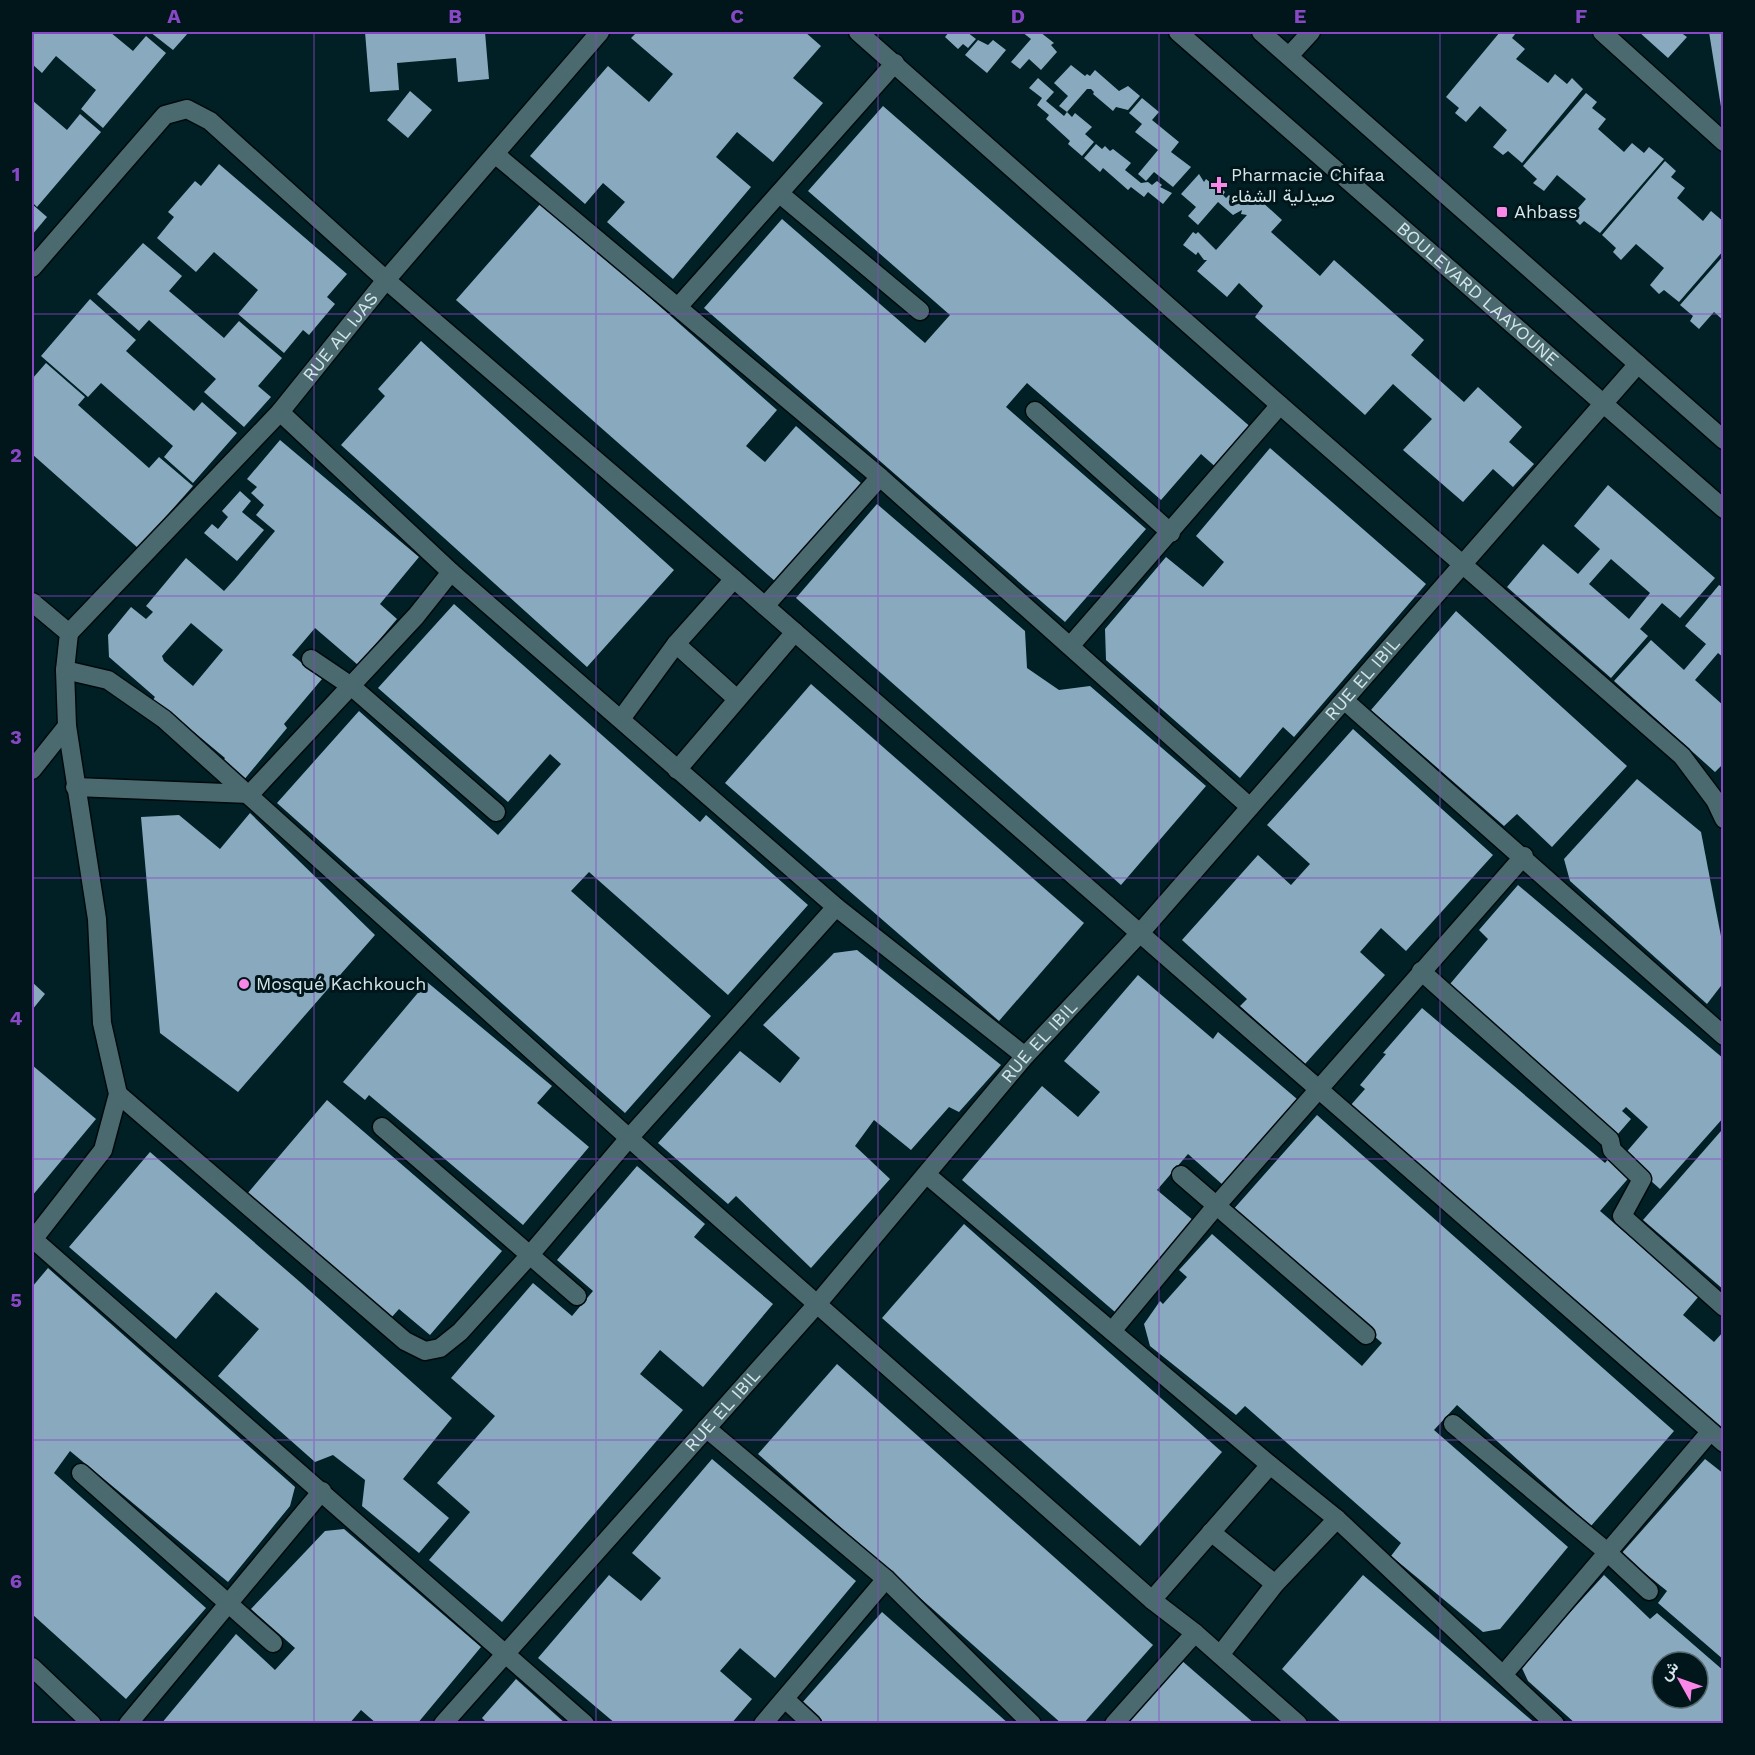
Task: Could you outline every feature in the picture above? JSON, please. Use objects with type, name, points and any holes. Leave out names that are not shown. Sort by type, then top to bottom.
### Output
[{"type":"street","name":"RUE AL IJAS","points":[[69,633],[280,412],[386,280],[600,32]]},
{"type":"street","points":[[858,32],[1682,756],[1715,800],[1724,819]]},
{"type":"street","name":"BOULEVARD LAAYOUNE","points":[[1178,32],[1724,509]]},
{"type":"street","points":[[1261,32],[1723,438]]},
{"type":"street","points":[[1289,56],[1311,32]]},
{"type":"street","points":[[1602,32],[1724,142]]},
{"type":"street","points":[[678,307],[895,63]]},
{"type":"street","points":[[32,268],[165,115],[187,109],[210,121],[386,280],[795,632],[1717,1438],[1606,1551],[1503,1675]]},
{"type":"street","points":[[495,154],[880,477],[1250,807]]},
{"type":"street","points":[[780,194],[920,312]]},
{"type":"street","name":"RUE EL IBIL","points":[[443,1724],[818,1303],[1025,1056],[1140,933],[1638,364]]},
{"type":"street","points":[[1071,645],[1280,405]]},
{"type":"street","points":[[1035,411],[1171,532]]},
{"type":"street","points":[[280,412],[451,572],[677,770],[836,907],[1025,1056]]},
{"type":"street","points":[[765,606],[880,477]]},
{"type":"street","points":[[75,787],[250,794],[416,616],[451,572]]},
{"type":"street","points":[[621,719],[676,644],[734,579]]},
{"type":"street","points":[[32,602],[69,633],[65,670],[67,726],[97,919],[102,1023],[118,1094],[103,1150],[32,1240],[322,1491],[585,1724]]},
{"type":"street","points":[[677,770],[795,632]]},
{"type":"street","points":[[676,644],[737,699]]},
{"type":"street","points":[[311,659],[351,686],[496,812]]},
{"type":"street","points":[[65,670],[108,680],[164,718],[629,1138],[1152,1600],[1195,1633],[1298,1724]]},
{"type":"street","points":[[1344,700],[1524,856],[1724,1036]]},
{"type":"street","points":[[32,770],[67,726]]},
{"type":"street","points":[[1112,1331],[1216,1206],[1524,856]]},
{"type":"street","points":[[118,1094],[405,1341],[424,1351],[440,1348],[460,1332],[529,1256],[629,1138],[836,907]]},
{"type":"street","points":[[1421,971],[1610,1140],[1612,1150],[1642,1179],[1622,1216],[1724,1307]]},
{"type":"street","points":[[382,1127],[578,1296]]},
{"type":"street","points":[[927,1175],[1270,1466],[1337,1519],[1555,1724]]},
{"type":"street","points":[[1181,1175],[1366,1335]]},
{"type":"street","points":[[1452,1424],[1606,1551],[1649,1591]]},
{"type":"street","points":[[706,1428],[886,1579],[1032,1724]]},
{"type":"street","points":[[1152,1600],[1270,1466]]},
{"type":"street","points":[[81,1473],[273,1643]]},
{"type":"street","points":[[128,1724],[322,1491]]},
{"type":"street","points":[[1220,1655],[1275,1584],[1337,1519]]},
{"type":"street","points":[[1210,1532],[1275,1584]]},
{"type":"street","points":[[762,1724],[886,1579]]},
{"type":"street","points":[[1114,1724],[1195,1633]]},
{"type":"street","points":[[32,1667],[92,1724]]},
{"type":"street","points":[[785,1699],[812,1724]]},
{"type":"building","points":[[35,32],[110,32],[133,51],[146,36],[166,53],[103,128],[81,109],[96,90],[56,56],[42,73],[32,64],[32,35]]},
{"type":"building","points":[[150,32],[189,32],[173,50]]},
{"type":"building","points":[[365,32],[485,32],[489,79],[458,82],[456,58],[397,63],[399,90],[370,92]]},
{"type":"building","points":[[637,32],[805,32],[821,46],[793,78],[823,103],[773,162],[737,132],[716,157],[751,187],[673,279],[607,222],[625,202],[603,183],[585,204],[530,156],[608,66],[649,102],[673,74],[631,38]]},
{"type":"building","points":[[949,32],[967,32],[976,39],[968,48],[963,44],[958,49],[945,37]]},
{"type":"building","points":[[1022,32],[1040,32],[1054,43],[1051,45],[1057,52],[1041,70],[1029,59],[1020,69],[1011,62],[1031,39]]},
{"type":"building","points":[[1500,32],[1516,33],[1512,38],[1525,49],[1516,59],[1548,83],[1555,74],[1567,84],[1572,78],[1583,89],[1522,163],[1508,151],[1503,155],[1493,147],[1507,130],[1480,106],[1466,122],[1455,113],[1459,108],[1446,97]]},
{"type":"building","points":[[1639,32],[1680,32],[1687,37],[1668,58]]},
{"type":"building","points":[[1709,32],[1724,32],[1724,113],[1722,113]]},
{"type":"building","points":[[978,40],[988,45],[993,40],[1006,50],[987,73],[965,55]]},
{"type":"building","points":[[1071,65],[1085,76],[1087,74],[1090,76],[1095,70],[1119,91],[1128,86],[1140,96],[1128,110],[1116,107],[1113,111],[1093,94],[1091,89],[1087,89],[1067,112],[1059,106],[1068,96],[1054,83]]},
{"type":"building","points":[[1038,78],[1054,92],[1046,101],[1064,116],[1067,112],[1072,117],[1075,113],[1092,127],[1085,134],[1094,142],[1082,156],[1068,144],[1070,141],[1046,119],[1049,115],[1037,105],[1042,98],[1029,88]]},
{"type":"building","points":[[410,91],[432,110],[408,138],[387,120]]},
{"type":"building","points":[[1586,93],[1597,102],[1592,108],[1606,119],[1598,129],[1624,152],[1632,143],[1644,153],[1649,147],[1664,159],[1600,233],[1584,221],[1580,225],[1571,216],[1586,199],[1557,175],[1544,191],[1533,183],[1537,179],[1523,166]]},
{"type":"building","points":[[1142,98],[1159,112],[1152,120],[1179,142],[1171,152],[1191,167],[1173,187],[1154,172],[1146,181],[1138,174],[1158,150],[1135,132],[1142,124],[1129,113]]},
{"type":"building","points":[[32,100],[67,130],[80,114],[101,132],[37,207],[32,202]]},
{"type":"building","points":[[883,106],[1254,430],[1219,470],[1201,454],[1161,500],[1027,383],[1006,407],[1146,529],[1065,622],[704,308],[782,219],[925,343],[950,315],[808,191]]},
{"type":"building","points":[[1096,144],[1102,149],[1105,146],[1110,151],[1113,149],[1131,163],[1125,170],[1141,183],[1148,182],[1152,185],[1157,181],[1162,185],[1160,187],[1172,193],[1163,204],[1148,192],[1144,197],[1131,187],[1128,190],[1103,168],[1100,172],[1084,158]]},
{"type":"building","points":[[1665,161],[1676,171],[1671,177],[1685,188],[1677,198],[1703,221],[1711,211],[1724,222],[1724,250],[1679,302],[1664,290],[1659,294],[1650,285],[1664,268],[1636,244],[1621,260],[1613,252],[1616,248],[1602,235]]},
{"type":"building","points":[[219,164],[347,274],[327,297],[335,304],[309,335],[303,330],[284,353],[238,314],[258,290],[214,252],[196,272],[157,238],[174,217],[168,212],[195,181],[201,186]]},
{"type":"building","points":[[1199,174],[1204,182],[1206,179],[1211,183],[1213,181],[1225,192],[1223,195],[1226,198],[1229,195],[1232,198],[1241,189],[1260,200],[1282,220],[1271,232],[1320,276],[1334,260],[1424,340],[1411,355],[1464,402],[1478,387],[1522,427],[1509,442],[1534,464],[1513,487],[1493,469],[1463,502],[1403,450],[1432,419],[1393,384],[1365,415],[1255,317],[1263,306],[1239,283],[1227,297],[1197,271],[1207,260],[1204,260],[1198,252],[1196,255],[1183,245],[1193,232],[1196,234],[1198,232],[1216,250],[1247,215],[1241,214],[1242,210],[1233,215],[1218,202],[1198,225],[1188,216],[1196,207],[1181,194]]},
{"type":"building","points":[[542,202],[777,410],[746,446],[765,462],[796,426],[862,484],[776,582],[456,300]]},
{"type":"building","points":[[32,204],[47,217],[32,235]]},
{"type":"building","points":[[143,243],[182,276],[169,291],[224,338],[239,321],[282,358],[258,386],[271,397],[244,427],[204,392],[216,379],[149,320],[139,331],[97,294]]},
{"type":"building","points":[[1724,255],[1724,321],[1714,312],[1699,329],[1690,321],[1693,316],[1680,305]]},
{"type":"building","points":[[90,299],[136,340],[126,351],[194,411],[202,402],[237,433],[193,483],[164,457],[173,446],[101,383],[88,397],[41,356]]},
{"type":"building","points":[[421,341],[674,570],[587,667],[341,445],[385,396],[378,389]]},
{"type":"building","points":[[46,363],[85,397],[78,405],[149,468],[159,457],[193,486],[138,548],[32,454],[32,379]]},
{"type":"building","points":[[280,440],[419,557],[380,604],[397,619],[358,665],[315,628],[292,655],[322,679],[284,724],[287,728],[243,781],[222,762],[225,758],[165,708],[163,710],[152,701],[155,697],[109,657],[108,635],[131,607],[146,619],[153,612],[146,606],[186,558],[224,591],[234,580],[275,531],[256,515],[264,505],[251,493],[257,487],[247,479]],"holes":[[[191,623],[223,650],[193,686],[164,661],[162,656]]]},
{"type":"building","points":[[1270,448],[1426,584],[1294,737],[1283,727],[1240,778],[1106,660],[1105,629],[1166,557],[1203,587],[1224,562],[1196,536]]},
{"type":"building","points":[[1608,485],[1715,578],[1680,618],[1662,603],[1640,629],[1648,636],[1611,678],[1507,587],[1543,544],[1578,574],[1600,549],[1574,526]],"holes":[[[1611,559],[1650,593],[1629,619],[1589,584]]]},
{"type":"building","points":[[240,491],[251,501],[242,512],[264,530],[237,561],[204,533],[212,524],[218,529],[228,517],[222,511]]},
{"type":"building","points":[[877,504],[1025,631],[1027,668],[1059,690],[1090,686],[1206,786],[1121,885],[796,598]]},
{"type":"building","points":[[1719,585],[1724,588],[1724,658],[1718,653],[1695,680],[1724,706],[1724,763],[1715,772],[1614,681],[1651,640],[1684,670],[1706,644],[1685,626]]},
{"type":"building","points":[[454,604],[700,822],[706,815],[808,905],[728,995],[589,872],[571,891],[711,1016],[625,1113],[277,803],[359,711],[498,835],[561,764],[550,754],[508,802],[378,688]]},
{"type":"building","points":[[1456,611],[1627,766],[1552,847],[1517,814],[1504,826],[1371,710]]},
{"type":"building","points":[[811,684],[1084,923],[999,1021],[725,783]]},
{"type":"building","points":[[1353,729],[1493,855],[1406,951],[1381,928],[1360,952],[1385,975],[1305,1064],[1240,1006],[1247,999],[1182,940],[1258,855],[1291,885],[1310,864],[1267,825]]},
{"type":"building","points":[[1637,779],[1701,832],[1724,952],[1724,982],[1707,1004],[1570,881],[1564,859]]},
{"type":"building","name":"Mosqué Kachkouch","points":[[250,813],[375,935],[238,1092],[160,1033],[141,817],[179,815],[220,849]]},
{"type":"building","points":[[1518,885],[1724,1059],[1724,1117],[1660,1189],[1623,1156],[1648,1127],[1626,1107],[1622,1111],[1631,1119],[1618,1134],[1596,1114],[1585,1108],[1450,984],[1488,939],[1479,930]]},
{"type":"building","points":[[857,950],[1001,1065],[959,1112],[949,1107],[911,1150],[874,1120],[855,1146],[890,1179],[811,1268],[736,1196],[728,1204],[658,1143],[740,1051],[780,1083],[800,1058],[763,1025],[834,953]]},
{"type":"building","points":[[1138,975],[1213,1039],[1218,1032],[1297,1099],[1223,1185],[1188,1154],[1157,1190],[1194,1221],[1115,1312],[962,1180],[1042,1086],[1078,1117],[1100,1092],[1064,1061]]},
{"type":"building","points":[[32,982],[45,994],[32,1010]]},
{"type":"building","points":[[427,982],[552,1086],[537,1103],[589,1147],[523,1225],[369,1095],[365,1100],[343,1082]]},
{"type":"building","points":[[1422,1008],[1605,1163],[1611,1156],[1632,1174],[1600,1211],[1699,1296],[1683,1315],[1714,1342],[1724,1331],[1724,1430],[1350,1106],[1365,1089],[1360,1085],[1386,1054],[1383,1053]]},
{"type":"building","points":[[32,1065],[96,1119],[32,1196]]},
{"type":"building","points":[[327,1100],[502,1251],[430,1335],[399,1309],[391,1318],[247,1194]]},
{"type":"building","points":[[1317,1115],[1674,1431],[1591,1526],[1457,1405],[1434,1430],[1568,1547],[1500,1629],[1483,1632],[1391,1556],[1401,1543],[1245,1406],[1236,1415],[1150,1346],[1144,1324],[1160,1301],[1163,1304],[1187,1277],[1179,1270],[1212,1234],[1362,1366],[1382,1343],[1232,1211]]},
{"type":"building","points":[[1721,1131],[1724,1133],[1724,1290],[1643,1220]]},
{"type":"building","points":[[150,1152],[452,1418],[403,1479],[449,1518],[419,1553],[362,1506],[365,1480],[333,1455],[315,1462],[218,1376],[259,1329],[216,1292],[176,1339],[69,1247]]},
{"type":"building","points":[[637,1166],[705,1224],[694,1237],[773,1304],[703,1387],[660,1350],[640,1374],[683,1410],[502,1622],[429,1560],[470,1512],[437,1483],[495,1416],[451,1378],[533,1283],[572,1316],[593,1291],[557,1260]]},
{"type":"building","points":[[964,1224],[1222,1452],[1140,1546],[882,1318]]},
{"type":"building","points":[[48,1268],[295,1487],[290,1506],[228,1582],[70,1451],[54,1473],[206,1608],[126,1699],[32,1614],[32,1287]]},
{"type":"building","points":[[837,1364],[1153,1645],[1083,1724],[1062,1724],[758,1454]]},
{"type":"building","points":[[712,1459],[856,1581],[775,1678],[740,1648],[720,1671],[752,1699],[731,1724],[616,1724],[538,1658],[609,1575],[641,1601],[661,1578],[632,1553]]},
{"type":"building","points":[[1705,1459],[1724,1474],[1724,1660],[1658,1603],[1667,1591],[1621,1554]]},
{"type":"building","points":[[344,1529],[481,1647],[417,1724],[377,1724],[361,1710],[349,1724],[161,1724],[236,1634],[275,1670],[295,1648],[251,1609],[325,1531]]},
{"type":"building","points":[[1363,1575],[1536,1724],[1343,1724],[1282,1669]]},
{"type":"building","points":[[1604,1575],[1650,1619],[1657,1613],[1700,1650],[1650,1650],[1650,1710],[1710,1710],[1710,1659],[1724,1671],[1724,1724],[1576,1724],[1528,1681],[1521,1666]]},
{"type":"building","points":[[882,1612],[1009,1724],[825,1724],[802,1703]]},
{"type":"building","points":[[1181,1660],[1255,1724],[1126,1724]]},
{"type":"building","points":[[516,1679],[566,1724],[488,1724],[482,1718]]},
{"type":"place","name":"Pharmacie Chifaa صيدلية الشفاء","points":[[1219,185]]},
{"type":"place","name":"Ahbass","points":[[1502,212]]},
{"type":"place","name":"Mosqué Kachkouch","points":[[244,984]]}]
